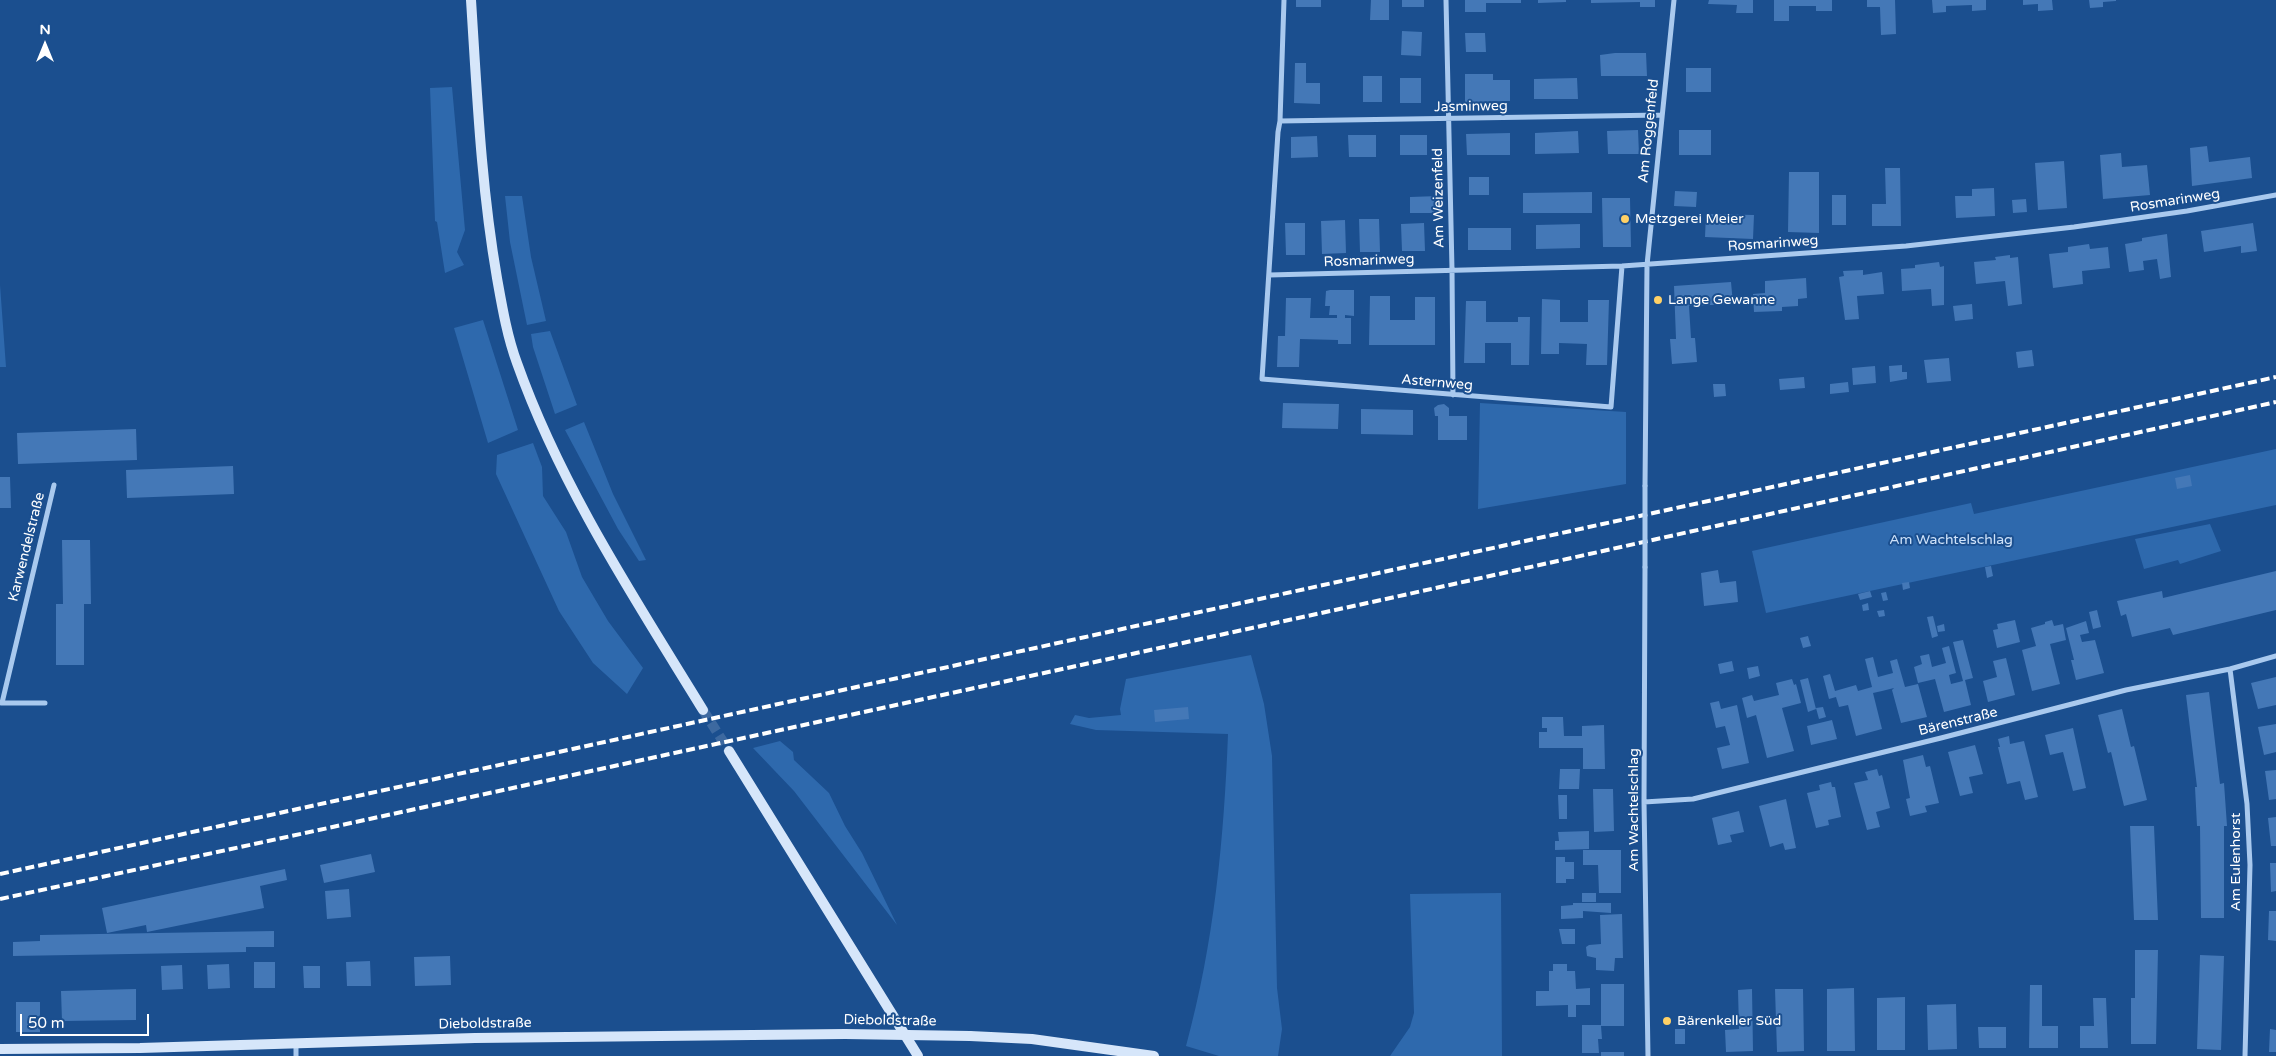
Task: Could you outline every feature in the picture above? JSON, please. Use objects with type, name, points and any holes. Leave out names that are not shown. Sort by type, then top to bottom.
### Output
[{"type":"street","points":[[471,0],[482,160],[492,249],[501,300],[516,362],[557,460],[617,569],[703,710]]},
{"type":"street","points":[[1269,275],[1277,141],[1280,121],[1284,0]]},
{"type":"street","name":"Am Weizenfeld","points":[[1446,0],[1453,395]]},
{"type":"street","name":"Am Roggenfeld","points":[[1647,265],[1674,0]]},
{"type":"street","name":"Jasminweg","points":[[1280,121],[1662,115]]},
{"type":"street","name":"Rosmarinweg","points":[[1269,275],[1647,265],[1898,247],[2022,234],[2186,211],[2276,195]]},
{"type":"street","name":"Am Wachtelschlag","points":[[1647,265],[1644,802],[1648,1056]]},
{"type":"street","name":"Asternweg","points":[[1269,275],[1262,379],[1611,407],[1622,266]]},
{"type":"street","name":"Karwendelstraße","points":[[1,703],[54,485]]},
{"type":"street","name":"Bärenstraße","points":[[1644,802],[1693,799],[2126,690],[2230,669],[2276,656]]},
{"type":"street","name":"Am Eulenhorst","points":[[2230,669],[2247,804],[2250,865],[2245,1056]]},
{"type":"street","points":[[1,703],[45,703]]},
{"type":"street","points":[[729,751],[918,1056]]},
{"type":"street","name":"Dieboldstraße","points":[[0,1049],[64,1052],[484,1038],[845,1034],[1032,1039],[1154,1056]]},
{"type":"street","points":[[296,1044],[296,1056]]},
{"type":"green space","points":[[452,87],[465,230],[457,252],[464,265],[445,273],[437,222],[435,221],[430,88]]},
{"type":"green space","points":[[505,196],[522,196],[531,257],[546,321],[527,325],[510,242]]},
{"type":"green space","points":[[0,285],[6,367],[0,367]]},
{"type":"green space","points":[[483,320],[518,430],[488,443],[454,328]]},
{"type":"green space","points":[[550,331],[577,405],[555,414],[533,347],[531,334]]},
{"type":"green space","points":[[1480,403],[1626,412],[1626,484],[1478,509]]},
{"type":"green space","points":[[584,422],[613,494],[646,560],[639,561],[618,529],[565,430]]},
{"type":"green space","points":[[533,443],[542,467],[543,496],[566,532],[582,577],[608,621],[643,668],[627,694],[593,663],[559,611],[496,474],[497,455]]},
{"type":"green space","name":"Am Wachtelschlag","points":[[2276,449],[2276,505],[1766,613],[1752,551],[1971,503],[1974,514]]},
{"type":"green space","points":[[2210,524],[2221,551],[2180,564],[2178,560],[2144,569],[2135,539]]},
{"type":"green space","points":[[1251,655],[1264,704],[1272,756],[1277,988],[1282,1029],[1278,1056],[1219,1056],[1186,1046],[1196,1008],[1211,930],[1224,813],[1228,734],[1096,730],[1070,724],[1075,715],[1089,718],[1121,715],[1120,709],[1126,679]]},
{"type":"green space","points":[[780,741],[793,752],[794,760],[829,793],[845,826],[862,853],[897,925],[794,791],[753,748]]},
{"type":"green space","points":[[1501,893],[1502,1056],[1390,1056],[1410,1027],[1414,1013],[1410,894]]},
{"type":"building","points":[[1296,0],[1321,0],[1321,7],[1296,7]]},
{"type":"building","points":[[1371,0],[1389,0],[1389,20],[1370,20]]},
{"type":"building","points":[[1402,0],[1424,0],[1424,7],[1402,7]]},
{"type":"building","points":[[1465,0],[1521,0],[1521,3],[1486,3],[1486,12],[1465,12]]},
{"type":"building","points":[[1538,0],[1566,0],[1566,2],[1538,3]]},
{"type":"building","points":[[1591,0],[1655,0],[1655,7],[1640,7],[1640,2],[1591,3]]},
{"type":"building","points":[[1709,0],[1753,0],[1753,13],[1736,13],[1737,5],[1708,4]]},
{"type":"building","points":[[1774,0],[1832,0],[1832,11],[1816,11],[1816,6],[1789,6],[1789,21],[1774,21]]},
{"type":"building","points":[[1867,0],[1895,0],[1896,34],[1881,35],[1880,7],[1867,7]]},
{"type":"building","points":[[1932,0],[1986,0],[1986,10],[1972,11],[1972,5],[1946,6],[1946,12],[1933,13]]},
{"type":"building","points":[[2023,0],[2052,0],[2053,10],[2038,11],[2038,4],[2023,5]]},
{"type":"building","points":[[2089,0],[2116,1],[2103,2],[2103,7],[2090,8]]},
{"type":"building","points":[[1402,31],[1422,32],[1421,56],[1401,55]]},
{"type":"building","points":[[1465,33],[1485,33],[1486,52],[1466,52]]},
{"type":"building","points":[[1646,53],[1647,76],[1601,76],[1600,55]]},
{"type":"building","points":[[1295,63],[1306,63],[1306,83],[1320,83],[1320,104],[1294,103]]},
{"type":"building","points":[[1686,68],[1711,68],[1711,92],[1686,92]]},
{"type":"building","points":[[1465,74],[1493,74],[1493,80],[1510,80],[1510,101],[1465,102]]},
{"type":"building","points":[[1363,76],[1382,76],[1382,102],[1363,102]]},
{"type":"building","points":[[1400,78],[1421,78],[1421,103],[1400,103]]},
{"type":"building","points":[[1577,78],[1578,99],[1534,99],[1534,79]]},
{"type":"building","points":[[1638,130],[1639,154],[1608,154],[1607,131]]},
{"type":"building","points":[[1679,130],[1711,130],[1711,155],[1679,155]]},
{"type":"building","points":[[1578,131],[1579,153],[1535,154],[1535,133]]},
{"type":"building","points":[[1510,133],[1510,155],[1467,155],[1466,134]]},
{"type":"building","points":[[1348,135],[1376,135],[1376,157],[1349,157]]},
{"type":"building","points":[[1400,135],[1427,135],[1427,155],[1400,155]]},
{"type":"building","points":[[1317,136],[1318,157],[1291,158],[1291,137]]},
{"type":"building","points":[[2207,146],[2209,162],[2250,157],[2252,178],[2192,186],[2190,148]]},
{"type":"building","points":[[2121,153],[2122,167],[2147,165],[2150,195],[2103,199],[2100,155]]},
{"type":"building","points":[[2064,161],[2067,208],[2038,210],[2035,163]]},
{"type":"building","points":[[1885,168],[1900,168],[1901,226],[1872,226],[1872,204],[1886,204]]},
{"type":"building","points":[[1789,172],[1819,172],[1819,233],[1788,232]]},
{"type":"building","points":[[1469,177],[1489,177],[1489,195],[1469,195]]},
{"type":"building","points":[[1994,188],[1995,216],[1956,218],[1955,196],[1972,196],[1972,189]]},
{"type":"building","points":[[1675,191],[1697,192],[1696,207],[1674,206]]},
{"type":"building","points":[[1592,192],[1592,213],[1523,213],[1523,193]]},
{"type":"building","points":[[1832,195],[1846,195],[1846,225],[1832,225]]},
{"type":"building","points":[[1439,196],[1439,213],[1410,213],[1410,197]]},
{"type":"building","points":[[1602,198],[1630,198],[1631,247],[1603,247]]},
{"type":"building","points":[[2026,199],[2027,212],[2013,213],[2012,200]]},
{"type":"building","points":[[1706,214],[1754,215],[1753,239],[1705,237]]},
{"type":"building","points":[[1359,219],[1379,219],[1380,252],[1360,252]]},
{"type":"building","points":[[1345,220],[1346,253],[1322,254],[1321,221]]},
{"type":"building","points":[[1285,223],[1305,223],[1305,255],[1286,255]]},
{"type":"building","points":[[1424,223],[1425,251],[1402,251],[1401,224]]},
{"type":"building","points":[[2253,223],[2257,251],[2241,253],[2241,246],[2204,252],[2201,231]]},
{"type":"building","points":[[1580,224],[1580,248],[1536,249],[1536,225]]},
{"type":"building","points":[[1468,228],[1511,228],[1511,250],[1468,250]]},
{"type":"building","points":[[2167,234],[2171,277],[2160,279],[2157,259],[2143,261],[2144,270],[2129,272],[2125,244],[2142,241],[2142,238]]},
{"type":"building","points":[[2089,244],[2090,249],[2108,247],[2110,268],[2082,271],[2083,284],[2053,288],[2049,254],[2068,252],[2068,247]]},
{"type":"building","points":[[2010,255],[2010,258],[2018,257],[2022,304],[2008,306],[2005,281],[1976,284],[1974,262],[1996,260],[1995,257]]},
{"type":"building","points":[[1939,262],[1940,267],[1944,266],[1944,305],[1932,306],[1931,289],[1902,291],[1901,269],[1915,268],[1915,265]]},
{"type":"building","points":[[1863,270],[1863,275],[1882,272],[1884,294],[1857,296],[1859,319],[1845,320],[1839,277],[1844,276],[1843,271]]},
{"type":"building","points":[[1806,278],[1807,298],[1798,299],[1798,306],[1782,307],[1782,311],[1754,312],[1753,294],[1765,293],[1765,281]]},
{"type":"building","points":[[1731,282],[1733,304],[1689,306],[1691,338],[1695,338],[1697,362],[1672,364],[1670,339],[1676,339],[1674,286]]},
{"type":"building","points":[[1354,290],[1354,316],[1345,315],[1345,318],[1351,318],[1351,344],[1338,344],[1338,340],[1300,339],[1299,367],[1277,367],[1278,336],[1285,336],[1286,298],[1311,298],[1310,318],[1337,318],[1337,315],[1329,315],[1330,306],[1325,306],[1326,291]]},
{"type":"building","points":[[1370,296],[1390,296],[1390,320],[1415,320],[1415,297],[1435,297],[1435,345],[1369,345]]},
{"type":"building","points":[[1542,299],[1560,300],[1560,322],[1588,322],[1588,300],[1609,300],[1607,365],[1586,365],[1587,344],[1559,343],[1559,354],[1541,354]]},
{"type":"building","points":[[1466,301],[1486,301],[1486,322],[1518,322],[1518,317],[1530,317],[1529,365],[1511,365],[1511,343],[1485,343],[1485,363],[1464,363]]},
{"type":"building","points":[[1972,304],[1973,319],[1955,321],[1953,306]]},
{"type":"building","points":[[2032,350],[2034,366],[2018,368],[2016,352]]},
{"type":"building","points":[[1949,358],[1951,381],[1927,383],[1924,360]]},
{"type":"building","points":[[1902,365],[1902,372],[1907,372],[1907,379],[1890,382],[1889,366]]},
{"type":"building","points":[[1875,366],[1876,383],[1853,385],[1852,368]]},
{"type":"building","points":[[1804,377],[1805,388],[1780,390],[1779,379]]},
{"type":"building","points":[[1848,382],[1849,392],[1830,394],[1830,384]]},
{"type":"building","points":[[1713,384],[1725,384],[1726,396],[1714,397]]},
{"type":"building","points":[[1283,403],[1339,404],[1338,429],[1282,428]]},
{"type":"building","points":[[1444,404],[1449,408],[1449,416],[1467,416],[1467,440],[1438,440],[1438,416],[1435,416],[1434,408]]},
{"type":"building","points":[[1361,409],[1413,410],[1413,435],[1361,434]]},
{"type":"building","points":[[136,429],[137,460],[18,464],[17,433]]},
{"type":"building","points":[[233,466],[234,494],[127,498],[126,470]]},
{"type":"building","points":[[2190,475],[2192,486],[2177,489],[2175,478]]},
{"type":"building","points":[[0,477],[10,477],[11,508],[0,508]]},
{"type":"building","points":[[62,540],[90,540],[91,604],[84,604],[84,665],[56,665],[56,604],[63,604]]},
{"type":"building","points":[[1991,566],[1993,576],[1987,578],[1985,567]]},
{"type":"building","points":[[1718,570],[1720,583],[1736,581],[1738,602],[1704,606],[1701,573]]},
{"type":"building","points":[[2276,571],[2276,610],[2173,635],[2170,628],[2132,637],[2126,614],[2121,616],[2117,601],[2162,591],[2163,598]]},
{"type":"building","points":[[1909,582],[1910,588],[1903,590],[1902,583]]},
{"type":"building","points":[[1870,591],[1872,597],[1860,600],[1858,594]]},
{"type":"building","points":[[1886,592],[1888,600],[1883,601],[1881,593]]},
{"type":"building","points":[[1868,603],[1869,610],[1863,611],[1862,605]]},
{"type":"building","points":[[1884,610],[1885,616],[1879,617],[1877,611]]},
{"type":"building","points":[[2097,610],[2101,627],[2093,629],[2089,612]]},
{"type":"building","points":[[1933,616],[1938,636],[1932,638],[1927,617]]},
{"type":"building","points":[[2015,620],[2020,642],[1997,648],[1993,630],[1998,629],[1997,624]]},
{"type":"building","points":[[2052,620],[2054,626],[2063,624],[2066,640],[2050,644],[2060,684],[2032,691],[2022,650],[2036,646],[2031,628]]},
{"type":"building","points":[[2086,621],[2089,633],[2080,635],[2082,642],[2095,640],[2104,673],[2076,680],[2071,660],[2074,660],[2066,628]]},
{"type":"building","points":[[1944,624],[1945,631],[1938,632],[1937,626]]},
{"type":"building","points":[[1808,636],[1811,646],[1803,648],[1800,638]]},
{"type":"building","points":[[1963,640],[1973,678],[1965,680],[1971,705],[1944,712],[1935,679],[1918,683],[1914,667],[1922,664],[1920,656],[1929,654],[1932,667],[1946,663],[1942,648],[1949,646],[1956,673],[1949,675],[1951,684],[1963,681],[1953,642]]},
{"type":"building","points":[[1873,657],[1878,677],[1893,673],[1890,661],[1897,659],[1905,687],[1918,684],[1927,717],[1901,723],[1892,690],[1894,688],[1873,693],[1882,729],[1856,736],[1848,705],[1839,707],[1836,697],[1829,699],[1823,676],[1830,674],[1835,691],[1856,685],[1858,691],[1872,687],[1865,659]]},
{"type":"building","points":[[2006,658],[2015,695],[1988,702],[1983,681],[1997,677],[1993,661]]},
{"type":"building","points":[[1732,661],[1734,671],[1720,674],[1718,664]]},
{"type":"building","points":[[1758,666],[1760,676],[1749,679],[1747,668]]},
{"type":"building","points":[[2276,677],[2276,705],[2258,709],[2251,683]]},
{"type":"building","points":[[1808,678],[1816,709],[1808,712],[1800,680]]},
{"type":"building","points":[[1792,679],[1794,685],[1796,684],[1801,703],[1782,708],[1794,751],[1767,758],[1756,715],[1747,718],[1742,698],[1752,695],[1754,701],[1779,695],[1776,683]]},
{"type":"building","points":[[2209,692],[2220,784],[2224,783],[2227,826],[2224,826],[2224,918],[2201,918],[2200,826],[2197,826],[2195,787],[2197,787],[2186,695]]},
{"type":"building","points":[[1719,701],[1721,709],[1737,705],[1749,763],[1722,769],[1717,748],[1730,745],[1725,726],[1716,728],[1710,703]]},
{"type":"building","points":[[1188,707],[1189,719],[1155,722],[1154,710]]},
{"type":"building","points":[[1823,707],[1826,717],[1819,719],[1816,708]]},
{"type":"building","points":[[2122,709],[2131,747],[2134,746],[2147,800],[2124,806],[2111,752],[2108,753],[2098,715]]},
{"type":"building","points":[[1542,717],[1563,717],[1564,736],[1582,736],[1582,726],[1604,725],[1605,769],[1583,769],[1583,748],[1539,748],[1539,732],[1547,732],[1547,728],[1542,728]]},
{"type":"building","points":[[1832,720],[1837,739],[1811,745],[1807,726]]},
{"type":"building","points":[[2276,724],[2276,752],[2264,755],[2258,727]]},
{"type":"building","points":[[2073,728],[2086,788],[2073,791],[2063,752],[2050,755],[2045,735]]},
{"type":"building","points":[[2009,736],[2010,744],[2024,741],[2038,797],[2025,800],[2020,781],[2007,784],[1998,747],[2000,747],[1998,739]]},
{"type":"building","points":[[1975,745],[1983,774],[1969,777],[1973,793],[1960,796],[1948,752]]},
{"type":"building","points":[[1923,755],[1926,767],[1930,766],[1939,803],[1925,806],[1927,812],[1910,816],[1906,799],[1910,798],[1903,760]]},
{"type":"building","points":[[1560,769],[1580,769],[1579,789],[1559,789]]},
{"type":"building","points":[[1877,769],[1879,776],[1882,775],[1890,808],[1876,812],[1880,827],[1867,830],[1854,783],[1868,780],[1865,772]]},
{"type":"building","points":[[2276,770],[2276,799],[2269,800],[2265,771]]},
{"type":"building","points":[[1831,782],[1832,787],[1835,787],[1841,817],[1828,820],[1829,825],[1816,828],[1807,793],[1820,790],[1819,785]]},
{"type":"building","points":[[1593,789],[1613,789],[1614,831],[1594,832]]},
{"type":"building","points":[[1558,795],[1567,795],[1567,819],[1559,819]]},
{"type":"building","points":[[1786,799],[1796,848],[1785,850],[1783,843],[1770,847],[1759,806]]},
{"type":"building","points":[[1739,811],[1744,832],[1730,835],[1732,842],[1718,845],[1712,818]]},
{"type":"building","points":[[2276,817],[2276,846],[2271,846],[2268,818]]},
{"type":"building","points":[[2130,826],[2154,826],[2158,920],[2134,920]]},
{"type":"building","points":[[1589,831],[1589,849],[1555,850],[1555,841],[1559,841],[1558,832]]},
{"type":"building","points":[[1583,850],[1621,850],[1621,893],[1599,893],[1598,865],[1583,865]]},
{"type":"building","points":[[371,854],[375,872],[324,883],[320,865]]},
{"type":"building","points":[[1556,857],[1565,857],[1565,862],[1574,862],[1574,879],[1566,879],[1566,883],[1556,883]]},
{"type":"building","points":[[2270,863],[2276,863],[2276,891],[2271,892]]},
{"type":"building","points":[[285,869],[287,880],[260,886],[264,908],[147,932],[146,925],[107,933],[102,908]]},
{"type":"building","points":[[349,889],[351,917],[327,919],[325,891]]},
{"type":"building","points":[[1582,893],[1596,893],[1596,902],[1582,902]]},
{"type":"building","points":[[1573,903],[1611,903],[1611,913],[1583,911],[1583,918],[1561,919],[1561,906],[1573,905]]},
{"type":"building","points":[[2269,911],[2276,911],[2276,941],[2268,940]]},
{"type":"building","points":[[1622,914],[1623,958],[1615,958],[1614,971],[1596,970],[1596,958],[1587,956],[1586,947],[1601,944],[1600,915]]},
{"type":"building","points":[[1559,929],[1575,929],[1575,944],[1562,944]]},
{"type":"building","points":[[274,931],[274,947],[246,947],[246,952],[13,956],[13,942],[40,941],[40,935]]},
{"type":"building","points":[[2135,950],[2158,950],[2156,1044],[2131,1044],[2131,998],[2135,998]]},
{"type":"building","points":[[2200,955],[2224,956],[2221,1050],[2197,1049]]},
{"type":"building","points":[[450,956],[451,985],[415,986],[414,957]]},
{"type":"building","points":[[370,961],[371,986],[347,986],[346,962]]},
{"type":"building","points":[[254,962],[275,962],[275,988],[254,988]]},
{"type":"building","points":[[229,964],[230,988],[208,989],[207,965]]},
{"type":"building","points":[[1553,964],[1567,964],[1567,971],[1575,971],[1576,989],[1590,988],[1590,1005],[1576,1005],[1576,1017],[1568,1017],[1568,1005],[1536,1006],[1536,991],[1549,991],[1549,971],[1553,971]]},
{"type":"building","points":[[182,965],[183,989],[162,990],[161,966]]},
{"type":"building","points":[[303,966],[320,966],[320,988],[304,988]]},
{"type":"building","points":[[1601,984],[1624,984],[1624,1026],[1601,1026],[1602,1039],[1598,1039],[1599,1053],[1582,1053],[1582,1025],[1601,1025]]},
{"type":"building","points":[[2030,985],[2042,985],[2042,1026],[2058,1026],[2058,1048],[2029,1048]]},
{"type":"building","points":[[1854,988],[1855,1051],[1827,1051],[1827,989]]},
{"type":"building","points":[[136,989],[136,1020],[62,1021],[61,991]]},
{"type":"building","points":[[1752,989],[1753,1051],[1726,1052],[1725,1030],[1739,1029],[1738,990]]},
{"type":"building","points":[[1775,989],[1803,989],[1804,1051],[1777,1052]]},
{"type":"building","points":[[1905,997],[1905,1050],[1877,1050],[1877,998]]},
{"type":"building","points":[[2093,998],[2106,998],[2108,1048],[2080,1048],[2080,1026],[2094,1026]]},
{"type":"building","points":[[16,1002],[40,1002],[40,1032],[16,1032]]},
{"type":"building","points":[[1956,1004],[1957,1049],[1928,1050],[1927,1005]]},
{"type":"building","points":[[1978,1027],[2006,1027],[2006,1048],[1979,1048]]},
{"type":"building","points":[[1675,1029],[1685,1029],[1685,1044],[1675,1044]]},
{"type":"building","points":[[2270,1029],[2276,1030],[2276,1052],[2269,1052]]},
{"type":"building","points":[[1601,1052],[1624,1052],[1624,1056],[1601,1056]]},
{"type":"tunnel","points":[[703,710],[729,751]]},
{"type":"railway","points":[[0,874],[2276,377]]},
{"type":"railway","points":[[0,899],[1395,597],[2276,402]]},
{"type":"place","name":"Metzgerei Meier","points":[[1625,219]]},
{"type":"place","name":"Lange Gewanne","points":[[1658,300]]},
{"type":"place","name":"Bärenkeller Süd","points":[[1667,1021]]}]
